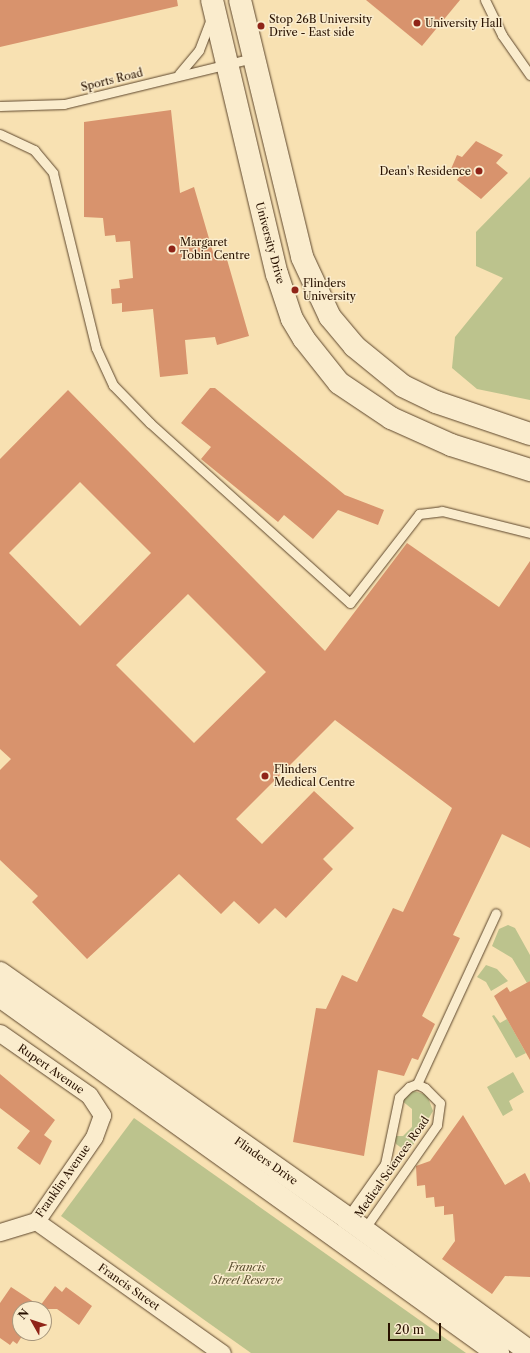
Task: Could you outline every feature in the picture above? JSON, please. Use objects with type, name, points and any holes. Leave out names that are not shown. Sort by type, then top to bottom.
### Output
[{"type":"street","points":[[240,0],[302,257],[330,318],[354,346],[403,386],[436,402],[530,434]]},
{"type":"street","name":"University Drive","points":[[213,5],[277,274],[292,319],[323,366],[362,401],[416,432],[530,470]]},
{"type":"street","name":"Flinders Drive","points":[[0,973],[73,1036],[349,1233],[530,1352]]},
{"type":"street","name":"Flinders Drive","points":[[0,996],[73,1036]]},
{"type":"street","name":"Rupert Avenue","points":[[0,1033],[89,1095],[99,1107]]},
{"type":"street","name":"Franklin Avenue","points":[[0,1232],[36,1222],[98,1131],[102,1115],[99,1107]]},
{"type":"street","name":"Francis Street","points":[[36,1222],[222,1353]]},
{"type":"street","name":"Flinders Drive","points":[[349,1233],[498,1353]]},
{"type":"lane","points":[[485,0],[506,42],[530,74]]},
{"type":"lane","points":[[176,76],[189,65],[198,50],[213,5]]},
{"type":"lane","name":"Sports Road","points":[[0,106],[64,104],[253,58]]},
{"type":"lane","points":[[0,134],[34,150],[54,173],[96,348],[113,385],[150,423],[350,603],[413,519],[423,512],[442,511],[530,533]]},
{"type":"lane","name":"Medical Sciences Road","points":[[349,1233],[386,1164],[399,1097],[417,1084],[496,912]]},
{"type":"lane","name":"Medical Sciences Road","points":[[349,1233],[441,1116],[440,1103],[417,1084]]},
{"type":"green space","points":[[530,177],[530,400],[477,389],[452,368],[455,337],[503,278],[476,266],[476,232]]},
{"type":"green space","points":[[508,925],[515,928],[530,955],[530,981],[527,983],[512,958],[492,946],[499,929]]},
{"type":"green space","points":[[486,965],[497,969],[508,981],[491,991],[486,982],[477,977]]},
{"type":"green space","points":[[494,1015],[500,1023],[507,1019],[526,1053],[516,1058],[492,1016]]},
{"type":"green space","points":[[513,1072],[524,1092],[509,1101],[513,1110],[503,1116],[487,1087]]},
{"type":"green space","points":[[414,1091],[427,1095],[433,1111],[413,1145],[403,1149],[396,1144],[394,1136],[403,1136],[412,1127],[412,1109],[401,1100]]},
{"type":"green space","name":"Francis Street Reserve","points":[[134,1118],[466,1353],[251,1353],[61,1216]]},
{"type":"building","points":[[0,0],[177,0],[178,6],[0,47]]},
{"type":"building","name":"University Hall","points":[[366,0],[460,0],[422,46]]},
{"type":"building","name":"Margaret Tobin Centre","points":[[171,110],[180,193],[194,187],[215,259],[226,256],[249,336],[217,345],[215,337],[185,340],[188,374],[160,377],[153,309],[122,312],[122,303],[112,304],[111,289],[120,288],[119,280],[133,278],[130,241],[116,242],[115,235],[105,236],[103,218],[84,217],[84,122]]},
{"type":"building","name":"Dean's Residence","points":[[476,141],[503,155],[496,163],[508,173],[481,199],[457,180],[460,176],[451,169],[457,155],[462,157]]},
{"type":"building","points":[[210,388],[215,388],[345,495],[384,510],[378,525],[338,510],[313,539],[284,515],[278,522],[201,459],[211,447],[181,423]]},
{"type":"building","points":[[68,390],[325,651],[407,543],[499,607],[530,561],[530,848],[502,834],[453,935],[460,938],[422,1016],[435,1024],[418,1060],[412,1058],[404,1076],[378,1070],[364,1156],[293,1142],[316,1008],[326,1009],[342,975],[357,982],[393,908],[403,912],[452,808],[335,720],[236,819],[262,844],[314,791],[354,828],[323,859],[333,869],[286,918],[275,908],[259,924],[234,901],[221,914],[179,874],[87,959],[32,902],[38,896],[0,860],[0,770],[11,759],[0,749],[0,459]],"holes":[[[80,482],[151,553],[80,626],[9,553]],[[188,594],[266,672],[194,743],[116,665]]]},
{"type":"building","points":[[530,981],[530,1060],[494,996],[507,987],[510,992]]},
{"type":"building","points":[[0,1074],[55,1120],[44,1135],[52,1141],[40,1165],[17,1148],[30,1131],[0,1108]]},
{"type":"building","points":[[463,1115],[505,1185],[525,1173],[530,1183],[530,1277],[505,1276],[492,1294],[442,1259],[455,1241],[453,1214],[444,1215],[444,1206],[435,1207],[434,1197],[426,1198],[425,1185],[417,1186],[416,1166],[430,1161]]},
{"type":"building","points":[[55,1286],[62,1292],[66,1287],[92,1306],[79,1325],[57,1309],[52,1309],[52,1301],[44,1301]]},
{"type":"building","points":[[11,1287],[32,1301],[12,1301],[13,1341],[10,1345],[0,1338],[0,1303]]},
{"type":"place","name":"University Hall","points":[[417,23]]},
{"type":"place","name":"Stop 26B University Drive - East side","points":[[261,26]]},
{"type":"place","name":"Dean's Residence","points":[[479,171]]},
{"type":"place","name":"Margaret Tobin Centre","points":[[172,249]]},
{"type":"place","name":"Flinders University","points":[[295,290]]},
{"type":"place","name":"Flinders Medical Centre","points":[[265,776]]}]
